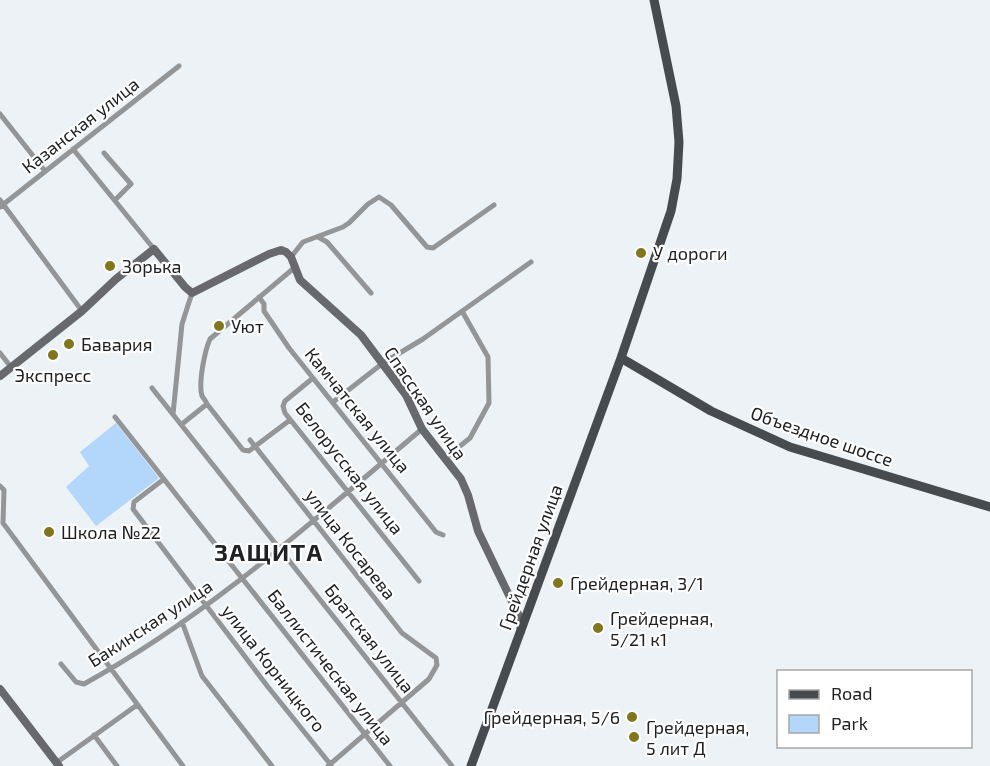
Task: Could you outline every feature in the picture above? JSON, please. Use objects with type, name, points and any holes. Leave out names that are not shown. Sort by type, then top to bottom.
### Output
[{"type":"main road","name":"Грейдерная улица","points":[[471,766],[666,230],[677,179],[679,142],[676,106],[654,0]]},
{"type":"main road","name":"Объездное шоссе","points":[[621,358],[711,411],[781,443],[990,507]]},
{"type":"street","name":"Казанская улица","points":[[1,204],[179,66]]},
{"type":"street","points":[[0,114],[45,171]]},
{"type":"street","points":[[73,149],[188,290],[182,324],[173,414]]},
{"type":"street","points":[[104,153],[131,184],[115,200]]},
{"type":"street","points":[[188,290],[281,250],[291,257],[303,242],[350,223],[368,204],[380,197],[391,205],[427,247],[434,248],[494,205]]},
{"type":"street","points":[[1,204],[82,311]]},
{"type":"street","points":[[318,237],[327,242],[371,293]]},
{"type":"street","points":[[0,376],[82,311],[116,279],[154,249]]},
{"type":"street","name":"Спасская улица","points":[[291,257],[300,280],[361,335],[383,363],[406,395],[422,429],[461,480],[468,495],[478,531],[519,616],[521,632]]},
{"type":"street","points":[[333,402],[383,363],[423,339],[531,262]]},
{"type":"street","points":[[290,420],[249,451],[243,450],[207,404],[202,396],[202,387],[206,348],[210,339],[294,268]]},
{"type":"street","name":"Камчатская улица","points":[[259,297],[264,304],[264,311],[289,348],[436,532],[443,535]]},
{"type":"street","points":[[445,458],[470,438],[489,403],[488,357],[462,311]]},
{"type":"street","points":[[0,352],[11,367]]},
{"type":"street","name":"Белорусская улица","points":[[313,378],[285,401],[284,406],[290,420],[419,581]]},
{"type":"street","name":"Братская улица","points":[[152,388],[183,424],[452,766]]},
{"type":"street","points":[[183,424],[207,404]]},
{"type":"street","name":"Баллистическая улица","points":[[115,417],[390,766]]},
{"type":"street","name":"Бакинская улица","points":[[61,664],[76,682],[84,684],[111,669],[243,579],[422,429]]},
{"type":"street","name":"улица Косарева","points":[[250,440],[402,633],[436,658],[437,665],[429,679],[403,703]]},
{"type":"street","name":"улица Корницкого","points":[[164,479],[134,502],[133,509],[330,765]]},
{"type":"street","points":[[0,486],[4,490],[2,525],[183,766]]},
{"type":"street","points":[[511,599],[520,605],[531,604]]},
{"type":"street","points":[[182,622],[202,676],[272,766]]},
{"type":"street","points":[[0,689],[58,764],[137,705]]},
{"type":"street","points":[[330,765],[403,703]]},
{"type":"street","points":[[94,735],[117,766]]},
{"type":"green space","points":[[116,423],[159,478],[96,526],[66,487],[89,466],[80,452]]},
{"type":"place","name":"У дороги","points":[[641,253]]},
{"type":"place","name":"Зорька","points":[[110,266]]},
{"type":"place","name":"Уют","points":[[219,326]]},
{"type":"place","name":"Бавария","points":[[69,344]]},
{"type":"place","name":"Экспресс","points":[[53,355]]},
{"type":"place","name":"Школа №22","points":[[49,532]]},
{"type":"place","name":"Грейдерная, 3/1","points":[[558,583]]},
{"type":"place","name":"Грейдерная, 5/21 к1","points":[[598,628]]},
{"type":"place","name":"Грейдерная, 5/6","points":[[632,717]]},
{"type":"place","name":"Грейдерная, 5 лит Д","points":[[634,737]]},
{"type":"district","name":"ЗАЩИТА","points":[[269,551]]}]
